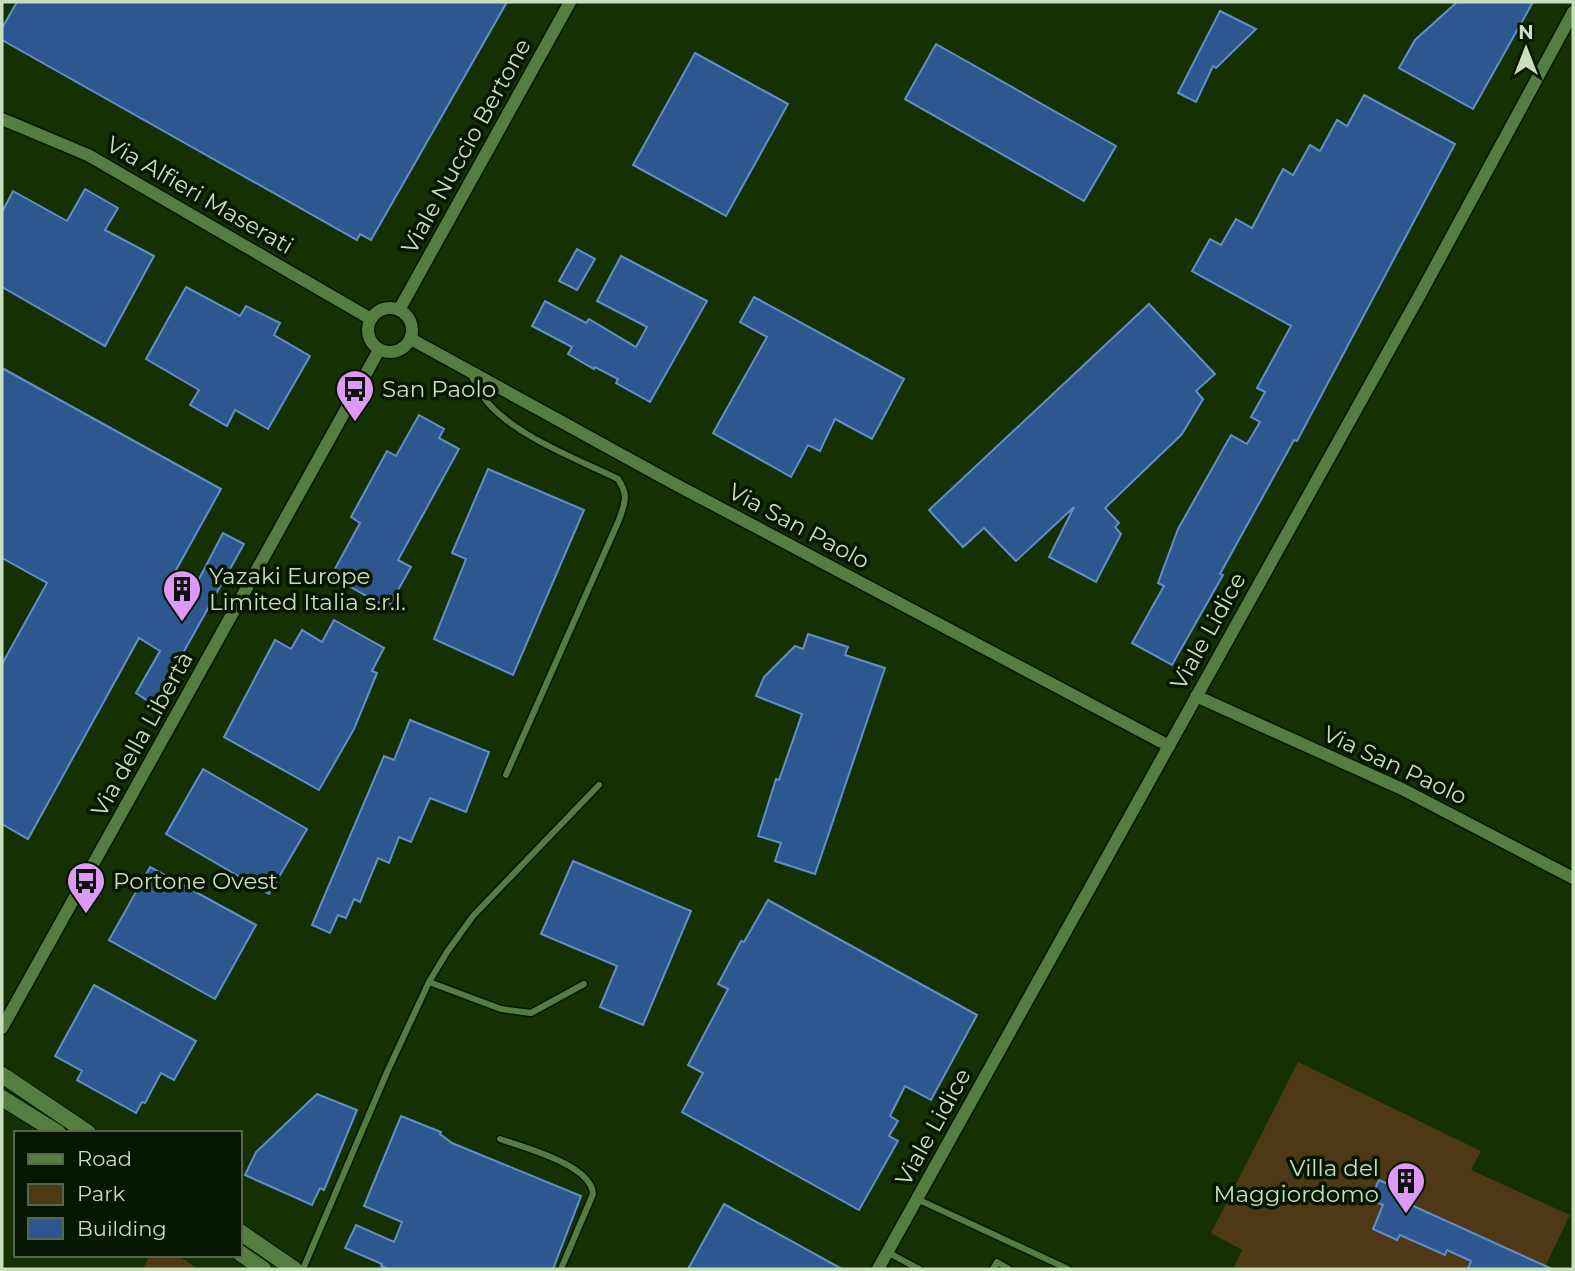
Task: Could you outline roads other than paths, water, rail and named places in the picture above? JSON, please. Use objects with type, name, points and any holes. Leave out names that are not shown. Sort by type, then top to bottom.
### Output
[{"type":"street","name":"Viale Nuccio Bertone","points":[[399,310],[570,2]]},
{"type":"street","name":"Viale Lidice","points":[[878,1269],[1422,291],[1573,12]]},
{"type":"street","name":"Via Alfieri Maserati","points":[[2,119],[88,155],[371,319]]},
{"type":"street","points":[[386,308],[399,310],[405,313],[412,325],[411,339],[407,345],[394,352],[379,350],[368,332],[371,319],[386,308]]},
{"type":"street","name":"Via San Paolo","points":[[411,339],[671,482],[1169,746]]},
{"type":"street","name":"Via della Libertà","points":[[2,1028],[379,350]]},
{"type":"street","name":"Via San Paolo","points":[[1196,696],[1402,789],[1573,878]]},
{"type":"street","points":[[2,1075],[85,1131]]},
{"type":"street","points":[[2,1098],[55,1131]]},
{"type":"street","points":[[242,1233],[294,1269]]},
{"type":"street","points":[[242,1254],[263,1269]]},
{"type":"lane","points":[[468,370],[487,401],[502,416],[534,438],[618,479],[625,489],[626,500],[619,520],[506,775]]},
{"type":"lane","points":[[303,1269],[388,1070],[429,982],[447,952],[473,916],[599,785]]},
{"type":"lane","points":[[429,982],[501,1009],[531,1013],[584,984]]},
{"type":"lane","points":[[500,1139],[570,1165],[581,1173],[593,1188],[593,1194],[561,1269]]},
{"type":"lane","points":[[917,1199],[1068,1269]]},
{"type":"lane","points":[[887,1252],[919,1269]]},
{"type":"lane","points":[[992,1269],[996,1262],[1009,1269]]},
{"type":"place","name":"San Paolo","points":[[355,423]]},
{"type":"place","name":"Yazaki Europe Limited Italia s.r.l.","points":[[182,623]]},
{"type":"place","name":"Portone Ovest","points":[[86,915]]},
{"type":"place","name":"Villa del Maggiordomo","points":[[1406,1215]]}]
